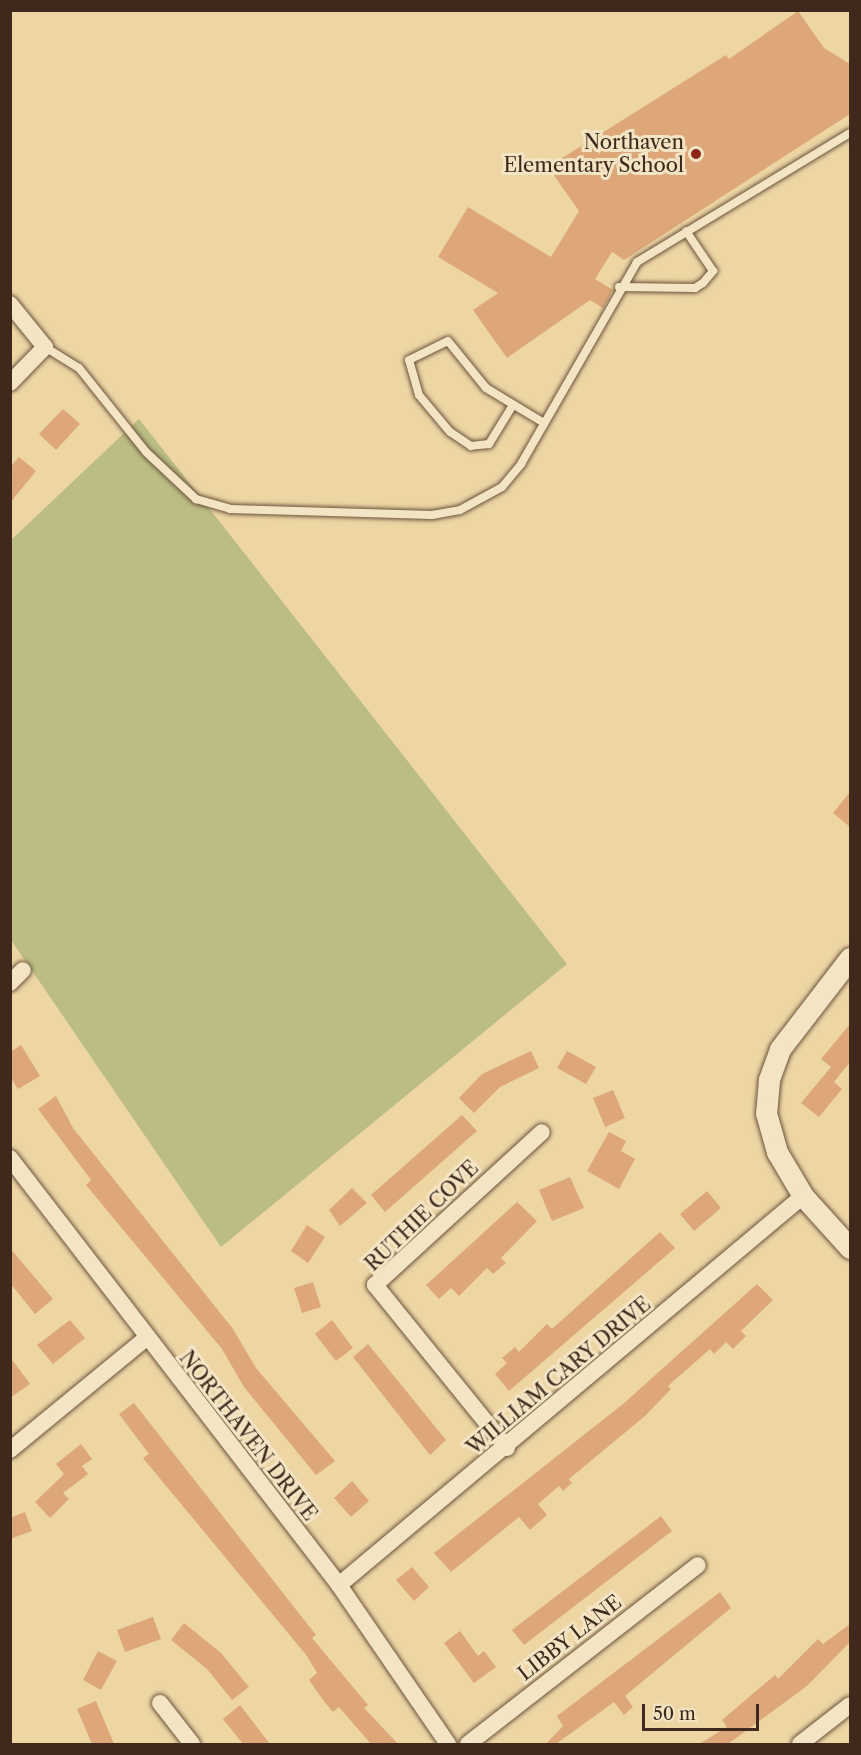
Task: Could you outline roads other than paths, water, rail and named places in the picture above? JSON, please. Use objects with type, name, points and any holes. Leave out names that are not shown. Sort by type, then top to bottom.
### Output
[{"type":"street","points":[[10,304],[45,347],[10,383]]},
{"type":"street","points":[[850,958],[780,1049],[769,1080],[766,1113],[777,1152],[803,1196],[850,1248]]},
{"type":"street","points":[[10,983],[23,970]]},
{"type":"street","name":"RUTHIE COVE","points":[[507,1448],[375,1285],[542,1132]]},
{"type":"street","name":"NORTHAVEN DRIVE","points":[[10,1158],[145,1339],[339,1585],[448,1744]]},
{"type":"street","name":"WILLIAM CARY DRIVE","points":[[339,1585],[507,1448],[803,1196]]},
{"type":"street","points":[[10,1450],[145,1339]]},
{"type":"street","name":"LIBBY LANE","points":[[468,1744],[698,1565]]},
{"type":"street","points":[[160,1703],[192,1744]]},
{"type":"street","points":[[800,1744],[850,1705]]},
{"type":"lane","points":[[45,347],[79,368],[178,487],[230,509],[432,515],[460,510],[502,487],[544,423],[619,288],[637,262],[850,134]]},
{"type":"lane","points":[[619,288],[695,288],[703,284],[713,271],[686,231]]},
{"type":"lane","points":[[513,405],[489,444],[471,446],[450,432],[419,395],[409,360],[448,341],[459,349],[480,382],[544,423]]},
{"type":"place","name":"Northaven Elementary School","points":[[696,154]]}]
